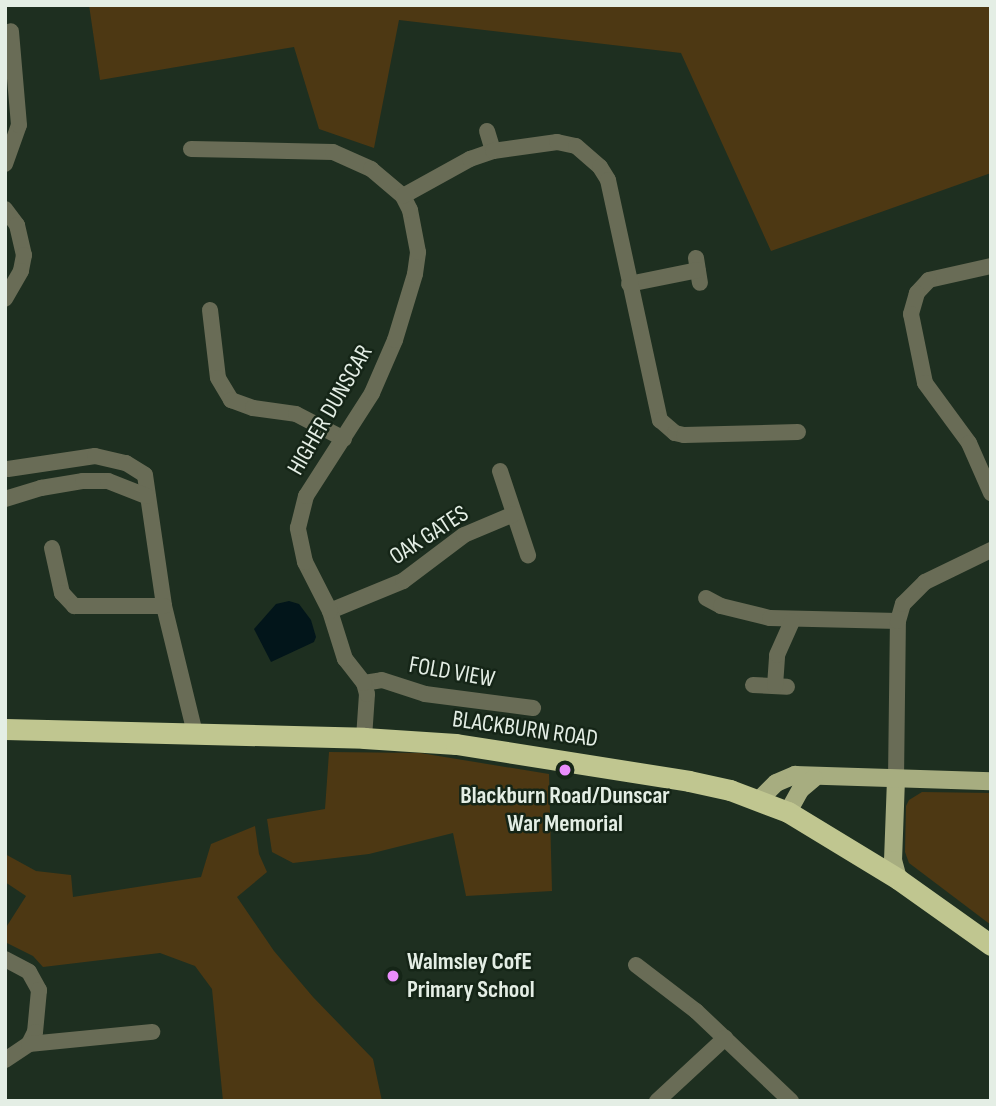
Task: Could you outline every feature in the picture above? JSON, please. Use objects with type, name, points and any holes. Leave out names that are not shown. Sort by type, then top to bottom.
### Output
[{"type":"highway","name":"BLACKBURN ROAD","points":[[5,729],[364,738],[456,744],[689,780],[730,790],[788,813],[898,879],[991,945]]},
{"type":"main road","points":[[758,801],[784,777],[991,781]]},
{"type":"main road","points":[[788,813],[801,789],[814,778]]},
{"type":"main road","points":[[896,779],[893,860],[898,879]]},
{"type":"street","points":[[5,164],[19,125],[13,31]]},
{"type":"street","points":[[487,131],[493,150]]},
{"type":"street","points":[[191,149],[333,152],[371,169],[402,196],[470,159],[493,150],[557,142],[576,146],[589,155],[608,180],[657,410],[666,428],[684,435],[797,432]]},
{"type":"street","name":"HIGHER DUNSCAR","points":[[364,683],[345,659],[330,611],[305,562],[298,528],[306,496],[344,439],[386,365],[415,274],[418,252],[415,230],[402,196]]},
{"type":"street","points":[[5,209],[17,225],[24,256],[21,271],[5,299]]},
{"type":"street","points":[[991,266],[929,280],[917,293],[911,314],[925,383],[965,436],[991,493]]},
{"type":"street","points":[[629,284],[698,270]]},
{"type":"street","points":[[217,319],[218,378],[231,400],[253,408],[296,414],[344,439]]},
{"type":"street","points":[[8,469],[86,456],[126,463],[145,475],[164,606],[195,733]]},
{"type":"street","points":[[500,471],[528,555]]},
{"type":"street","points":[[5,499],[41,488],[83,481],[108,481],[146,496]]},
{"type":"street","name":"OAK GATES","points":[[330,611],[403,581],[464,535],[514,514]]},
{"type":"street","points":[[52,548],[63,570],[62,593],[74,606],[164,606]]},
{"type":"street","points":[[896,779],[898,621],[903,604],[914,591],[991,550]]},
{"type":"street","points":[[706,598],[721,606],[792,621],[898,621]]},
{"type":"street","points":[[753,685],[781,686],[777,655],[792,621]]},
{"type":"street","name":"FOLD VIEW","points":[[364,683],[382,680],[425,694],[533,708]]},
{"type":"street","points":[[364,683],[367,694],[364,738]]},
{"type":"street","points":[[5,958],[29,972],[39,990],[35,1032],[29,1044]]},
{"type":"street","points":[[636,965],[696,1011],[791,1101]]},
{"type":"street","points":[[5,1060],[29,1044],[152,1032]]},
{"type":"street","points":[[657,1101],[724,1038]]},
{"type":"shaded area","points":[[89,5],[991,5],[991,173],[771,251],[681,53],[399,20],[374,148],[319,129],[294,47],[100,80]]},
{"type":"shaded area","points":[[289,601],[299,604],[311,620],[316,637],[314,642],[271,662],[254,629],[276,604]]},
{"type":"shaded area","points":[[329,752],[420,753],[549,774],[552,891],[466,896],[453,833],[369,854],[293,863],[272,852],[267,819],[325,809]]},
{"type":"shaded area","points":[[922,792],[991,793],[991,925],[909,863],[905,852],[906,806],[909,800]]},
{"type":"shaded area","points":[[255,826],[259,854],[267,872],[237,897],[274,951],[313,997],[373,1059],[382,1101],[223,1101],[212,989],[195,966],[160,953],[43,967],[33,956],[5,942],[5,929],[26,896],[5,882],[5,854],[36,871],[71,875],[73,897],[201,877],[211,844]]},
{"type":"place","name":"Blackburn Road/Dunscar War Memorial","points":[[565,770]]},
{"type":"place","name":"Walmsley CofE Primary School","points":[[393,976]]}]
